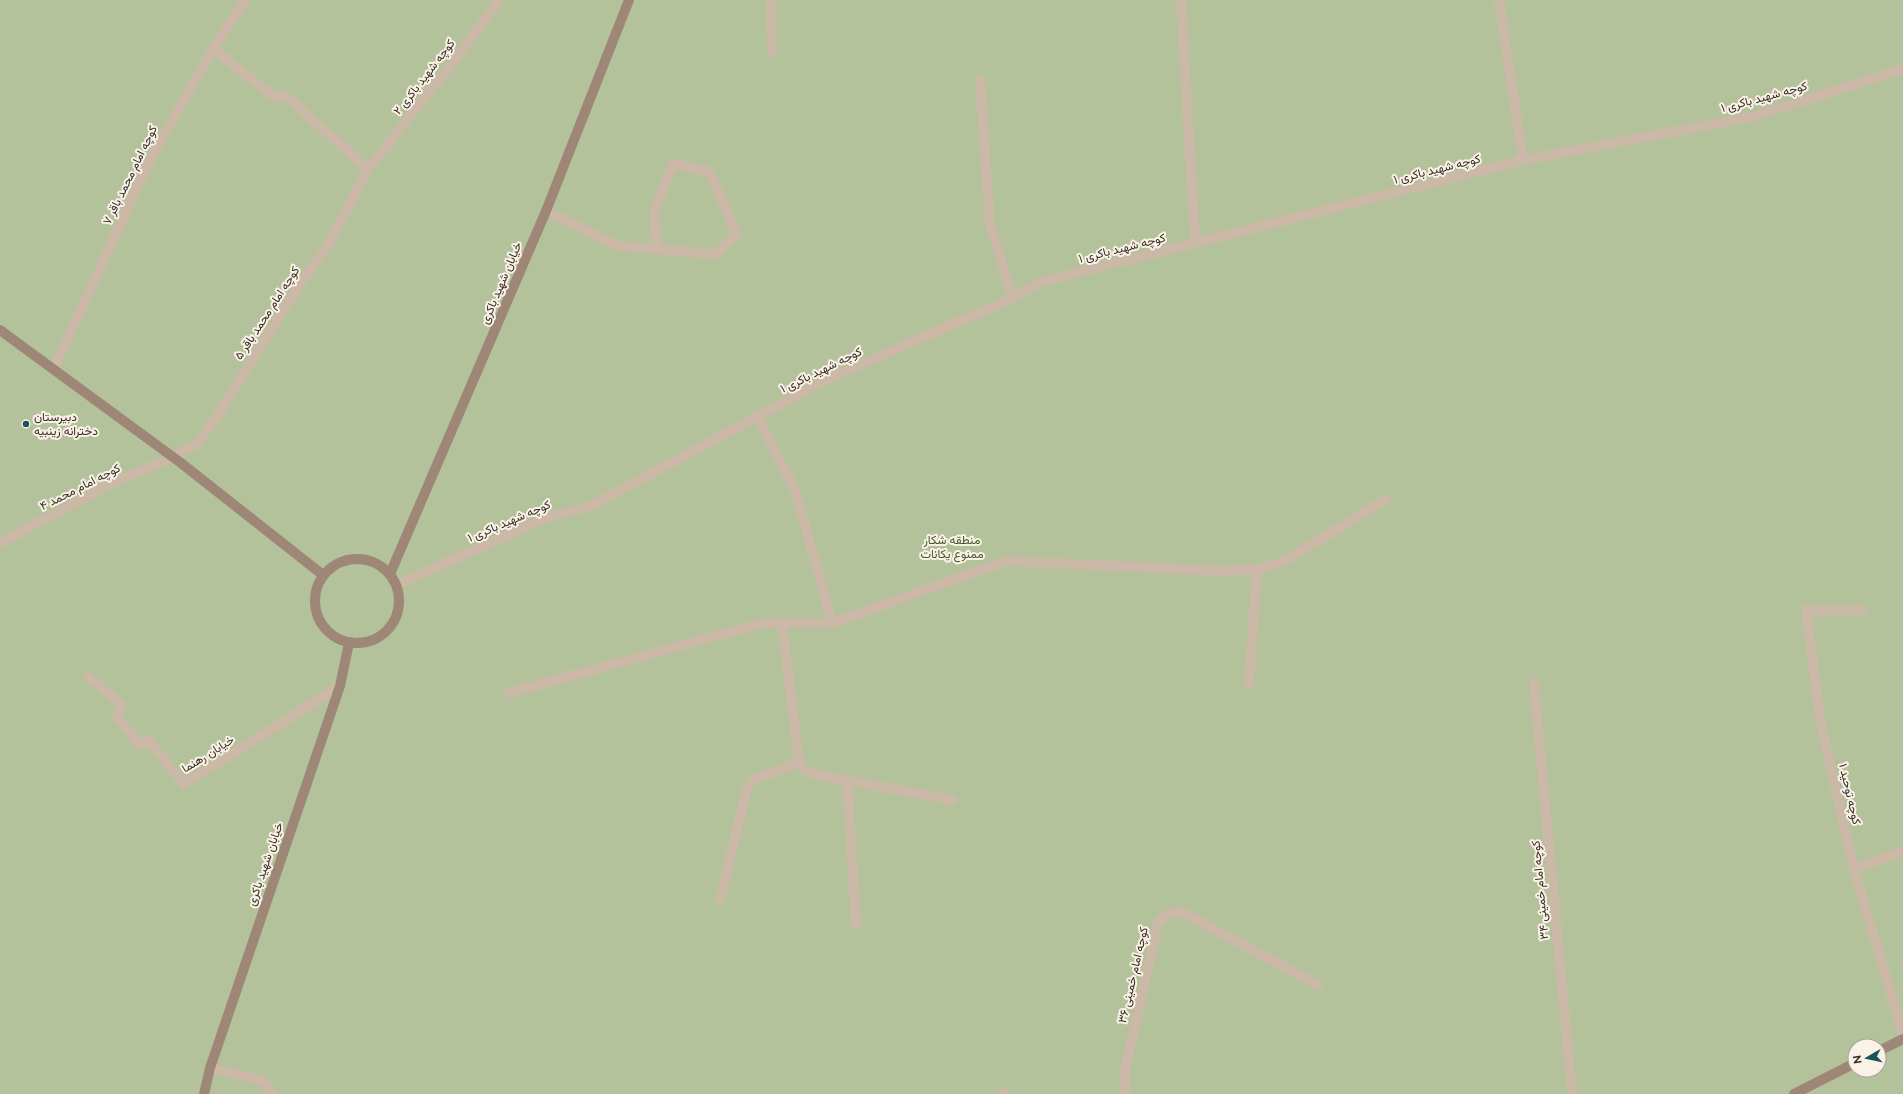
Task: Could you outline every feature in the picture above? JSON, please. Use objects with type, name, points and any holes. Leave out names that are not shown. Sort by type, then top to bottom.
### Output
[{"type":"main road","name":"خیابان شهید باکری","points":[[390,574],[546,211],[630,0]]},
{"type":"main road","points":[[0,330],[173,457],[323,575]]},
{"type":"main road","points":[[356,558],[374,562],[390,574],[396,585],[399,608],[390,628],[371,641],[349,643],[333,636],[321,624],[315,608],[316,591],[323,575],[337,563],[356,558]]},
{"type":"main road","name":"خیابان شهید باکری","points":[[204,1094],[210,1068],[340,686],[349,643]]},
{"type":"main road","points":[[1887,1047],[1903,1039]]},
{"type":"main road","points":[[1794,1094],[1847,1067]]},
{"type":"street","name":"کوچه امام محمد باقر ۷","points":[[53,370],[152,156],[214,49],[245,0]]},
{"type":"street","name":"کوچه شهید باکری ۲","points":[[368,169],[461,52],[499,0]]},
{"type":"street","points":[[771,0],[772,53]]},
{"type":"street","points":[[1181,0],[1195,243]]},
{"type":"street","points":[[1499,0],[1523,160]]},
{"type":"street","points":[[214,49],[273,96],[287,97],[368,169]]},
{"type":"street","name":"کوچه شهید باکری ۱","points":[[396,585],[548,517],[591,506],[825,380],[1013,298],[1041,282],[1523,160],[1752,117],[1903,69]]},
{"type":"street","points":[[980,80],[990,225],[1013,298]]},
{"type":"street","points":[[546,211],[618,246],[657,250],[715,254],[737,235],[710,172],[673,164],[654,212],[657,250]]},
{"type":"street","name":"کوچه امام محمد باقر ۵","points":[[173,457],[198,443],[220,412],[300,283],[327,247],[368,169]]},
{"type":"street","points":[[758,417],[796,492],[832,623]]},
{"type":"street","name":"کوچه امام محمد ۴","points":[[0,543],[110,484],[173,457]]},
{"type":"street","points":[[509,693],[763,623],[832,623],[1006,561],[1226,571],[1256,569],[1283,562],[1386,499]]},
{"type":"street","points":[[1249,683],[1256,569]]},
{"type":"street","name":"کوچه توحید ۱","points":[[1863,610],[1806,610],[1821,724],[1854,869],[1903,1034]]},
{"type":"street","points":[[782,623],[799,762],[805,770],[813,774],[952,800]]},
{"type":"street","name":"خیابان رهنما","points":[[88,677],[121,704],[117,717],[140,745],[148,740],[184,784],[340,686]]},
{"type":"street","name":"کوچه امام خمینی ۳۴","points":[[1534,683],[1572,1094]]},
{"type":"street","points":[[720,900],[747,788],[753,780],[799,762]]},
{"type":"street","points":[[848,780],[856,925]]},
{"type":"street","points":[[1854,869],[1903,851]]},
{"type":"street","name":"کوچه امام خمینی ۳۶","points":[[1125,1094],[1125,1070],[1158,923],[1167,914],[1180,911],[1318,985]]},
{"type":"street","points":[[210,1068],[261,1080],[274,1094]]},
{"type":"green space","name":"منطقه شکار ممنوع یکانات","points":[[0,0],[1903,0],[1903,1094],[0,1094]]},
{"type":"place","name":"دبیرستان دخترانه زینبیه","points":[[26,424]]}]
